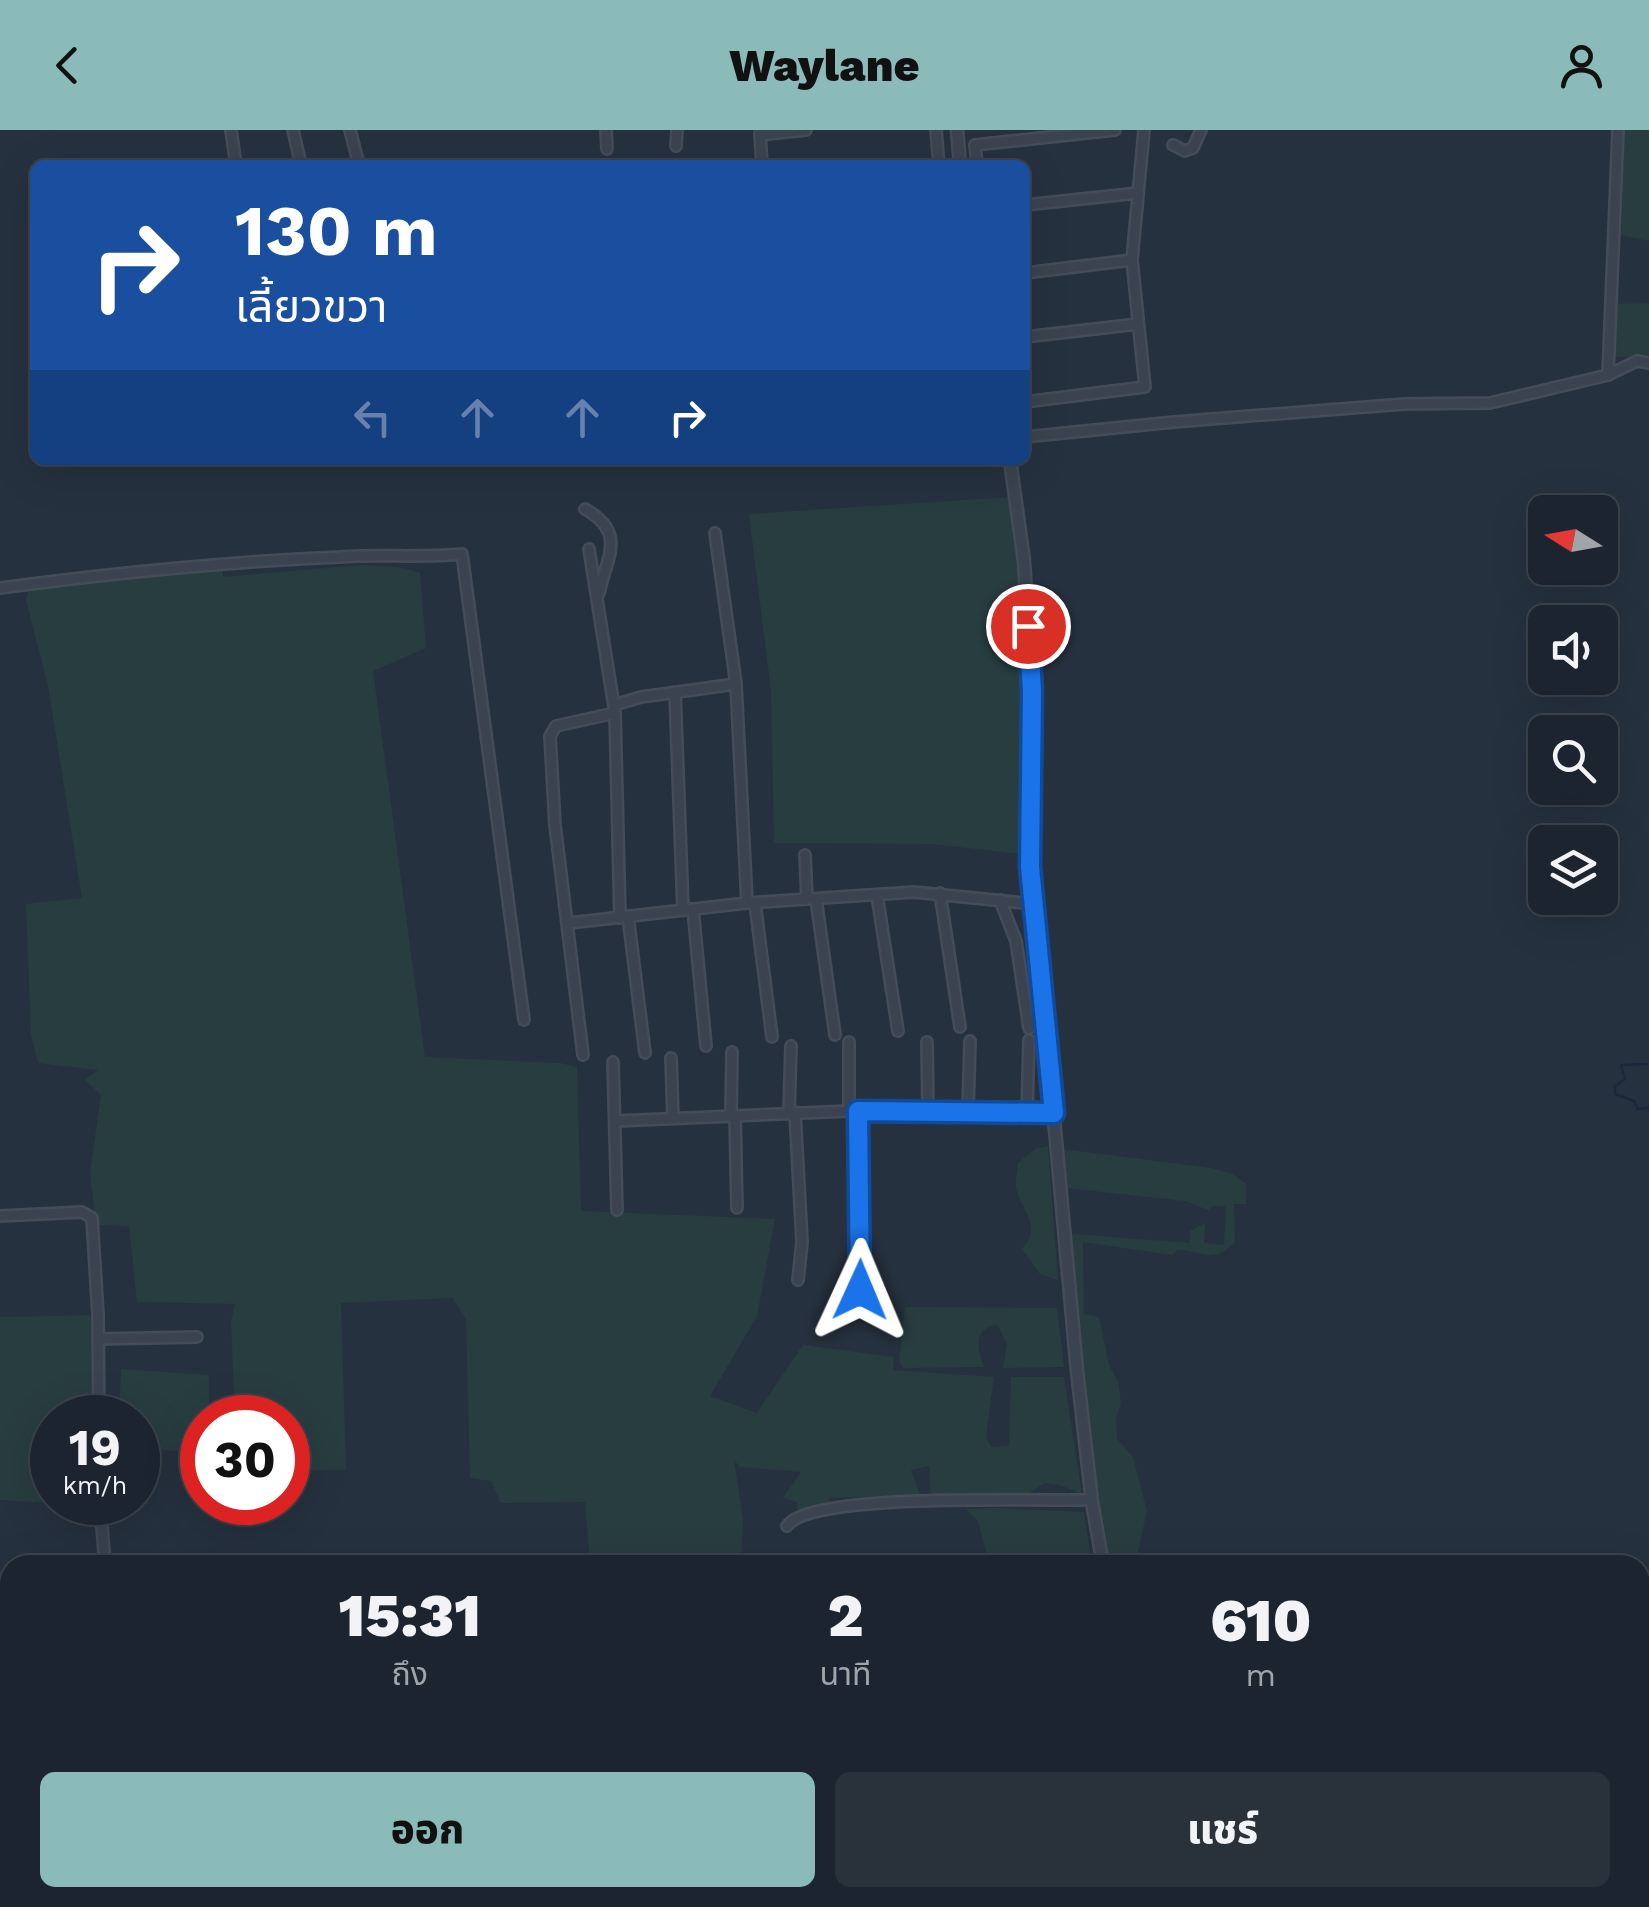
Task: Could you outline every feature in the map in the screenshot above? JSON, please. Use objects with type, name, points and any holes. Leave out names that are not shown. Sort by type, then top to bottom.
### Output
[{"type":"street","points":[[230,130],[235,160]]},
{"type":"street","points":[[293,130],[300,160]]},
{"type":"street","points":[[350,130],[359,160]]},
{"type":"street","points":[[606,130],[607,149]]},
{"type":"street","points":[[676,130],[676,146]]},
{"type":"street","points":[[762,160],[759,132],[806,130]]},
{"type":"street","points":[[936,130],[939,160]]},
{"type":"street","points":[[957,130],[960,160]]},
{"type":"street","points":[[976,160],[975,145],[1115,130]]},
{"type":"street","points":[[1030,401],[1145,387],[1132,260],[1144,130]]},
{"type":"street","points":[[1173,146],[1185,151],[1193,148],[1201,130]]},
{"type":"street","points":[[1608,375],[1618,130]]},
{"type":"street","points":[[1030,205],[1138,194]]},
{"type":"street","points":[[1030,272],[1132,260]]},
{"type":"street","points":[[1030,337],[1138,324]]},
{"type":"street","points":[[1030,436],[1404,404],[1490,403],[1608,375],[1636,361],[1649,364]]},
{"type":"street","points":[[1011,465],[1024,562],[1032,691],[1030,867],[1063,1230],[1101,1555]]},
{"type":"street","points":[[586,509],[602,518],[611,534],[610,554],[597,601]]},
{"type":"street","points":[[715,533],[736,684],[751,903],[772,1037]]},
{"type":"street","points":[[589,550],[614,709],[624,917],[645,1053]]},
{"type":"street","points":[[0,588],[223,563],[462,554],[524,1020]]},
{"type":"street","points":[[582,1055],[550,736],[556,726],[641,697],[736,684]]},
{"type":"street","points":[[675,692],[688,910],[706,1046]]},
{"type":"street","points":[[805,855],[835,1035]]},
{"type":"street","points":[[569,923],[877,894],[940,893],[1034,904]]},
{"type":"street","points":[[940,893],[960,1027]]},
{"type":"street","points":[[877,894],[898,1031]]},
{"type":"street","points":[[1000,900],[1016,941],[1029,1028]]},
{"type":"street","points":[[1027,1112],[1029,1040]]},
{"type":"street","points":[[968,1110],[970,1041]]},
{"type":"street","points":[[849,1042],[860,1290]]},
{"type":"street","points":[[927,1042],[928,1113]]},
{"type":"street","points":[[791,1046],[802,1242],[798,1280]]},
{"type":"street","points":[[732,1052],[738,1208]]},
{"type":"street","points":[[671,1058],[673,1118]]},
{"type":"street","points":[[613,1062],[617,1210]]},
{"type":"street","points":[[616,1121],[792,1112],[1054,1113]]},
{"type":"street","points":[[0,1216],[82,1212],[92,1218],[98,1395]]},
{"type":"street","points":[[99,1339],[198,1337]]},
{"type":"street","points":[[787,1526],[800,1515],[859,1504],[1092,1500]]},
{"type":"street","points":[[102,1525],[104,1555]]},
{"type":"green space","points":[[1624,130],[1649,130],[1649,241],[1621,235]]},
{"type":"green space","points":[[1649,303],[1649,356],[1614,357],[1617,304]]},
{"type":"green space","points":[[1010,497],[1022,596],[1025,697],[1021,854],[932,844],[774,843],[771,690],[749,514]]},
{"type":"green space","points":[[361,565],[420,573],[426,648],[373,671],[425,1057],[577,1067],[581,1211],[775,1219],[757,1316],[710,1396],[757,1413],[803,1345],[894,1357],[893,1370],[994,1377],[986,1437],[991,1447],[1009,1445],[1011,1377],[1064,1377],[1082,1494],[1045,1483],[1017,1500],[931,1499],[929,1466],[911,1470],[920,1495],[829,1498],[830,1514],[798,1518],[797,1502],[783,1498],[801,1472],[740,1467],[734,1460],[743,1519],[741,1555],[589,1555],[585,1502],[501,1503],[491,1481],[470,1478],[466,1319],[453,1298],[341,1303],[346,1470],[310,1471],[310,1395],[234,1395],[231,1321],[235,1304],[137,1302],[129,1226],[96,1225],[90,1173],[101,1095],[85,1080],[98,1070],[38,1063],[31,1035],[26,904],[82,898],[48,686],[26,600],[31,581],[223,567],[223,577]]},
{"type":"green space","points":[[1048,1146],[1058,1280],[1040,1274],[1022,1249],[1031,1226],[1016,1188],[1018,1163],[1035,1149]]},
{"type":"green space","points":[[1062,1149],[1211,1168],[1233,1174],[1246,1184],[1246,1204],[1234,1204],[1235,1242],[1219,1253],[1177,1250],[1172,1255],[1083,1242],[1084,1314],[1099,1317],[1109,1365],[1118,1382],[1121,1403],[1116,1418],[1117,1439],[1133,1457],[1147,1511],[1137,1555],[1108,1555],[1096,1491],[1069,1237],[1074,1234],[1190,1243],[1190,1231],[1205,1223],[1204,1243],[1224,1245],[1226,1207],[1213,1206],[1208,1210],[1185,1201],[1065,1188]]},
{"type":"green space","points":[[905,1307],[1057,1308],[1064,1367],[1003,1368],[1007,1345],[998,1325],[984,1330],[979,1340],[984,1367],[903,1368],[899,1362]]},
{"type":"green space","points":[[98,1315],[99,1395],[30,1395],[30,1502],[0,1500],[0,1317]]},
{"type":"green space","points":[[121,1369],[209,1375],[209,1395],[180,1395],[180,1451],[160,1450],[160,1395],[120,1395]]},
{"type":"green space","points":[[966,1509],[1084,1512],[1090,1555],[986,1555],[978,1521]]},
{"type":"waterway","points":[[1649,1064],[1621,1065],[1625,1079],[1615,1086],[1615,1094],[1634,1101],[1638,1109],[1649,1108]]},
{"type":"route","points":[[860,1290],[858,1111],[1054,1113],[1030,867],[1032,691],[1028,626]]}]
